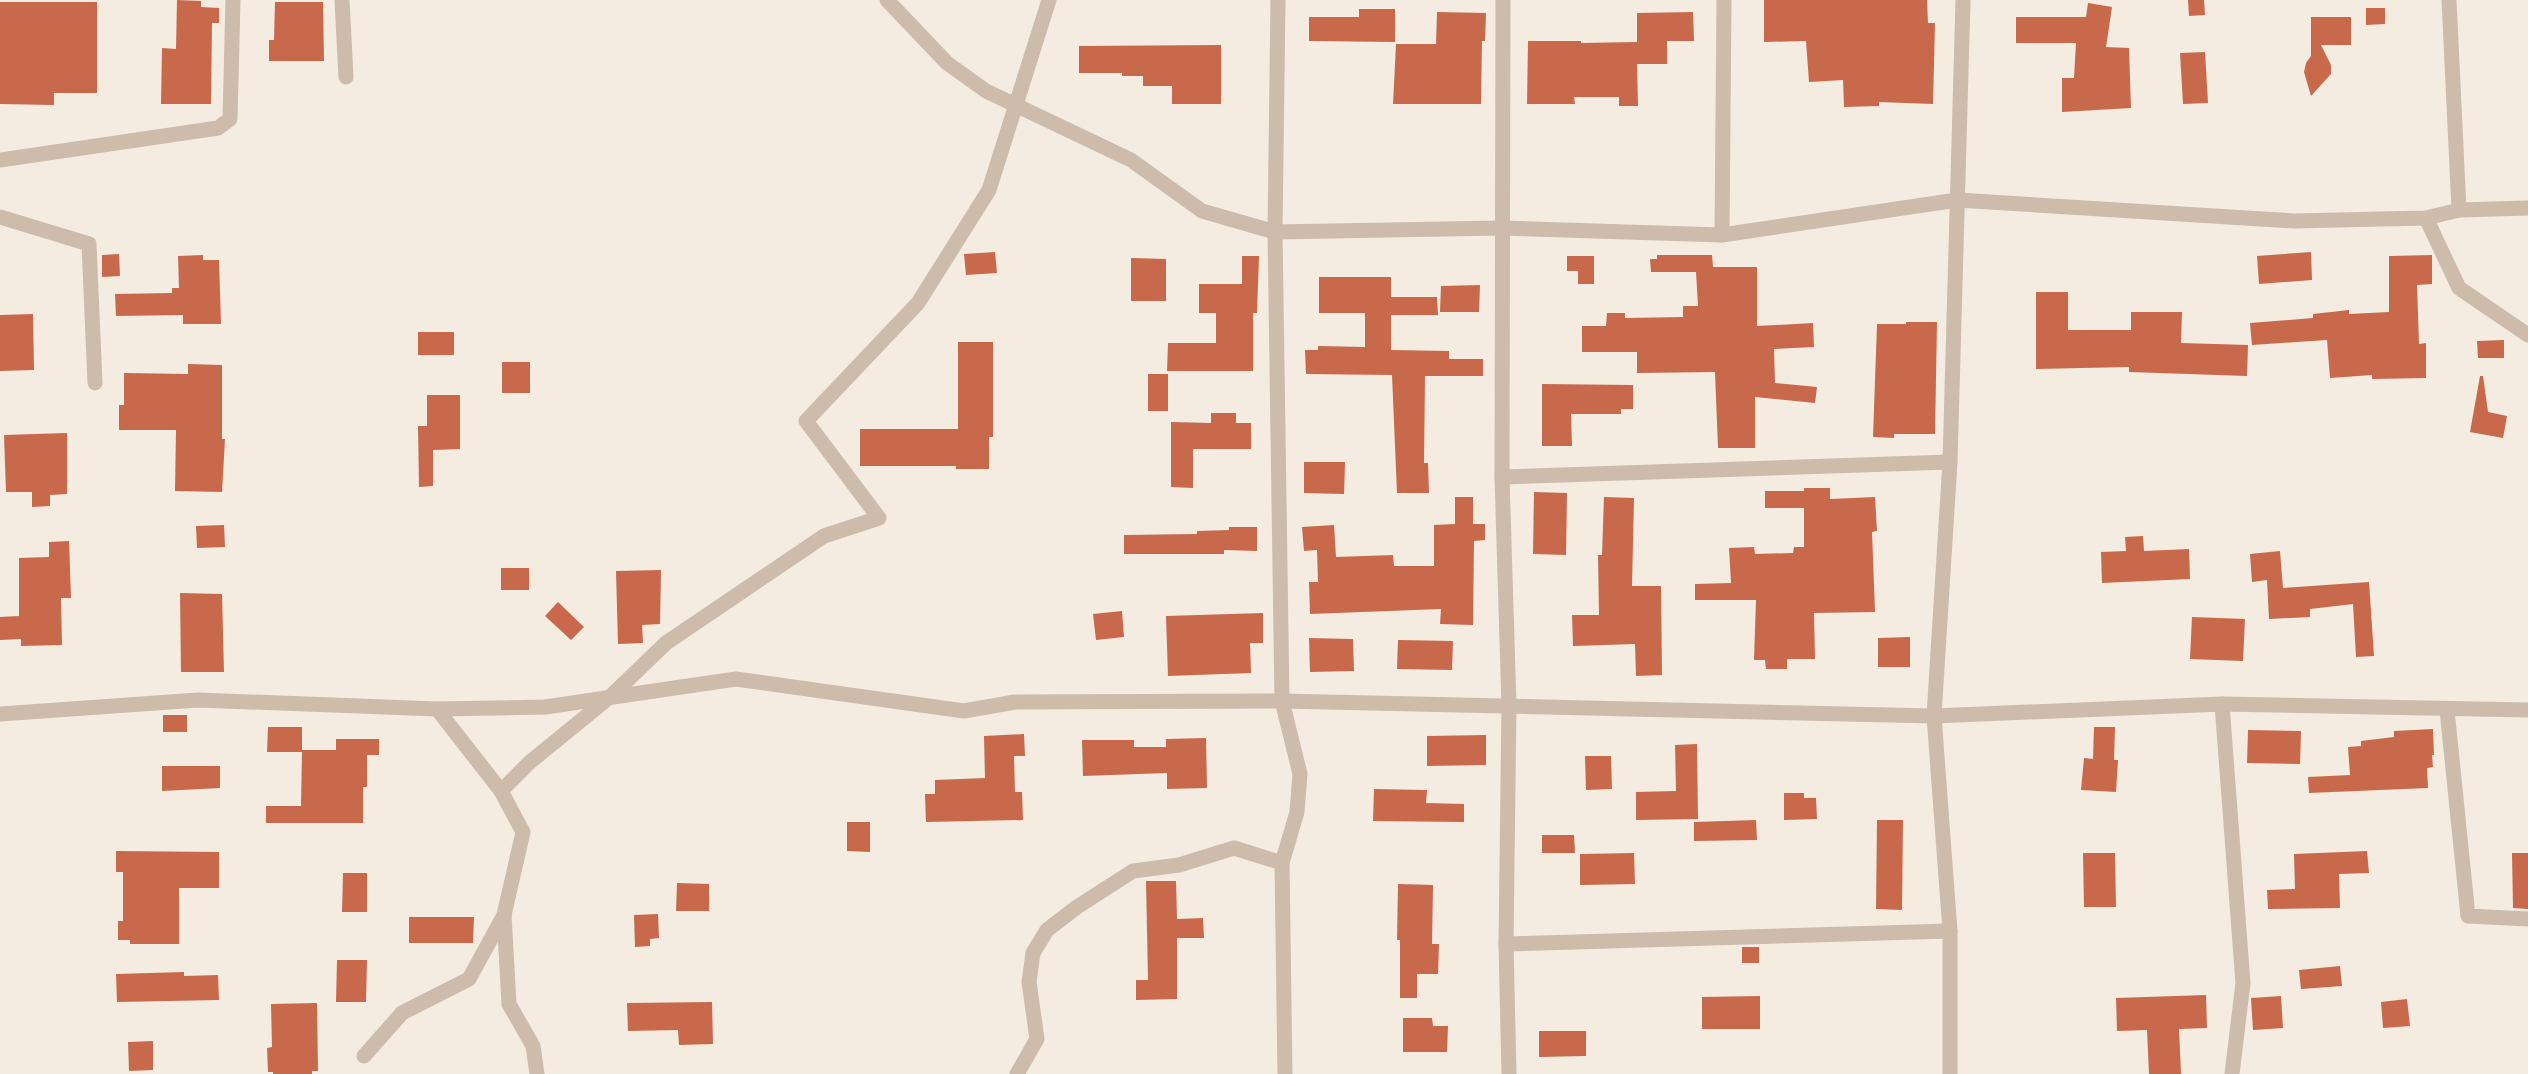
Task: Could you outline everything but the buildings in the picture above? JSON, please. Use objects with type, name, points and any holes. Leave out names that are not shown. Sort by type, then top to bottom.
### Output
[{"type":"street","points":[[0,160],[218,128],[230,119],[233,0]]},
{"type":"street","points":[[342,0],[346,77]]},
{"type":"street","points":[[887,0],[947,63],[986,91],[1131,160],[1202,211],[1275,232],[1501,228],[1722,235],[1957,200],[2294,221],[2426,218],[2459,210],[2528,208]]},
{"type":"street","points":[[501,791],[530,762],[611,696],[666,643],[824,536],[879,518],[806,421],[924,294],[989,190],[1049,0]]},
{"type":"street","points":[[1278,0],[1275,232],[1282,701],[1300,774],[1297,812],[1282,862],[1285,1074]]},
{"type":"street","points":[[1503,0],[1502,477],[1509,705],[1506,944],[1509,1074]]},
{"type":"street","points":[[1722,235],[1724,0]]},
{"type":"street","points":[[1950,1074],[1950,931],[1934,716],[1950,462],[1963,0]]},
{"type":"street","points":[[2449,0],[2459,210]]},
{"type":"street","points":[[0,217],[88,244],[95,383]]},
{"type":"street","points":[[2426,218],[2459,288],[2528,335]]},
{"type":"street","points":[[1502,477],[1950,462]]},
{"type":"street","points":[[0,714],[198,700],[437,709],[545,707],[736,679],[964,711],[1015,702],[1282,701],[1934,716],[2222,704],[2528,710]]},
{"type":"street","points":[[2222,704],[2243,984],[2232,1074]]},
{"type":"street","points":[[364,1056],[402,1013],[469,979],[504,915],[523,832],[501,791],[437,709]]},
{"type":"street","points":[[2447,710],[2468,916],[2528,919]]},
{"type":"street","points":[[1017,1074],[1037,1039],[1029,982],[1033,954],[1047,930],[1077,907],[1133,872],[1179,865],[1234,848],[1282,862]]},
{"type":"street","points":[[504,915],[509,1004],[533,1046],[537,1074]]},
{"type":"street","points":[[1506,944],[1950,931]]}]
